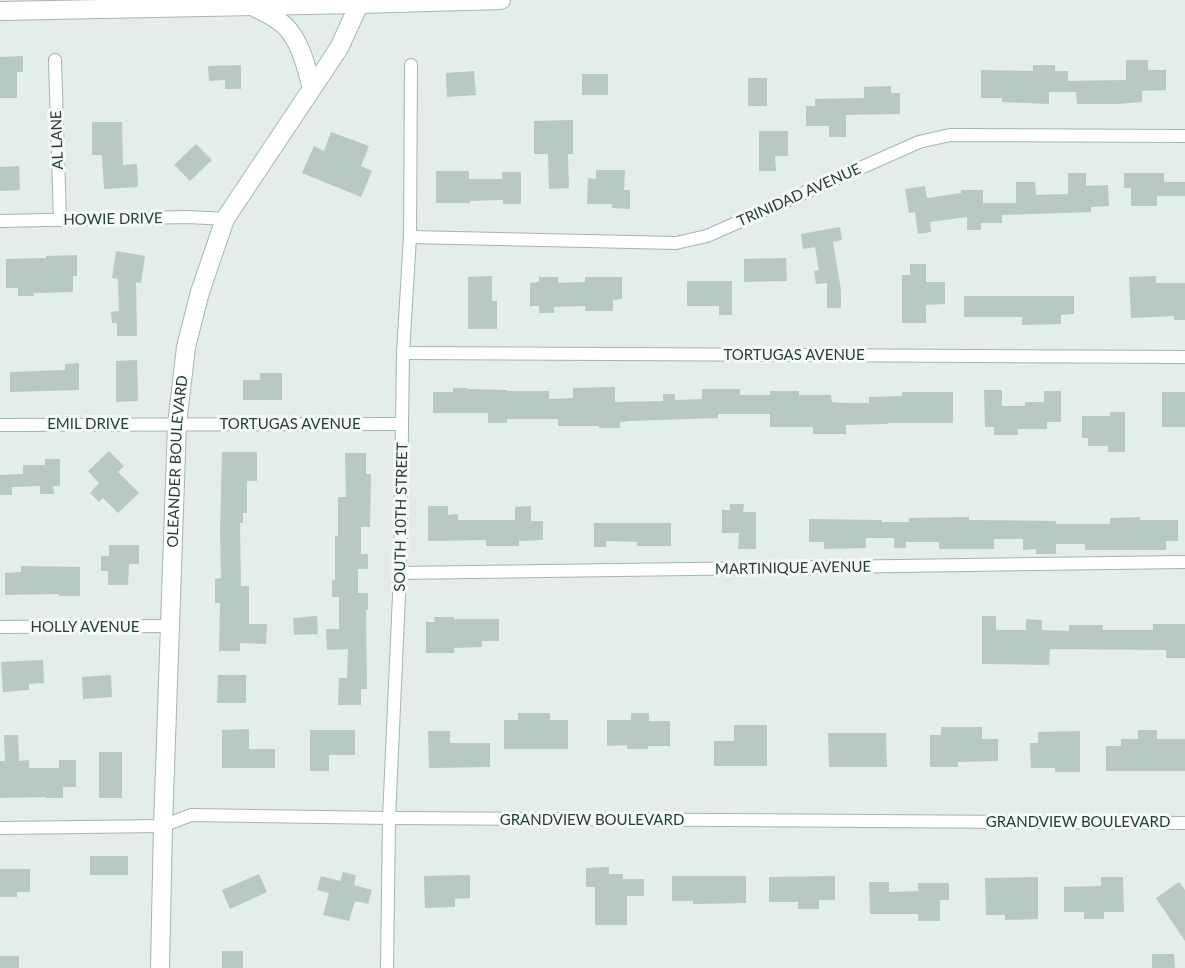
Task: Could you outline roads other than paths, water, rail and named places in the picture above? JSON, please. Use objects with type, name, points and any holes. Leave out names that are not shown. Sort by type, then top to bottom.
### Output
[{"type":"main road","points":[[0,11],[501,0]]},
{"type":"main road","name":"OLEANDER BOULEVARD","points":[[160,968],[177,424],[186,346],[200,292],[225,219],[339,48],[360,2]]},
{"type":"main road","points":[[252,6],[276,18],[286,27],[305,62],[312,88]]},
{"type":"street","name":"AL LANE","points":[[55,60],[60,220]]},
{"type":"street","name":"SOUTH 10TH STREET","points":[[387,968],[389,818],[400,573],[403,353],[410,237],[411,65]]},
{"type":"street","name":"TRINIDAD AVENUE","points":[[410,237],[676,243],[707,236],[919,142],[950,135],[1185,136]]},
{"type":"street","name":"HOWIE DRIVE","points":[[0,220],[188,217],[225,219]]},
{"type":"street","name":"TORTUGAS AVENUE","points":[[403,353],[1185,357]]},
{"type":"street","name":"TORTUGAS AVENUE","points":[[177,424],[402,424]]},
{"type":"street","name":"EMIL DRIVE","points":[[0,425],[177,424]]},
{"type":"street","name":"MARTINIQUE AVENUE","points":[[400,573],[1185,562]]},
{"type":"street","name":"HOLLY AVENUE","points":[[0,627],[170,626]]},
{"type":"street","name":"GRANDVIEW BOULEVARD","points":[[0,828],[163,826],[191,815],[1185,823]]}]
